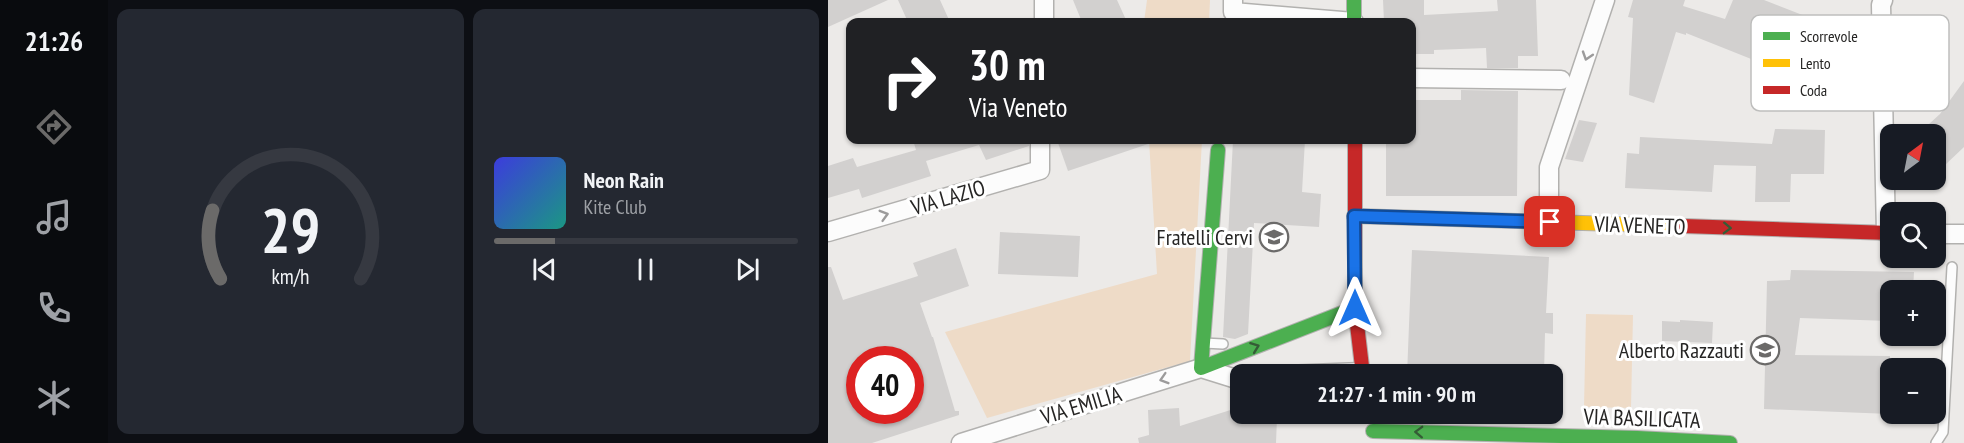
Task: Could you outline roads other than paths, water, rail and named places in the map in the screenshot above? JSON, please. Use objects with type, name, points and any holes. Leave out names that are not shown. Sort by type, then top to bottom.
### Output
[{"type":"street","points":[[1044,0],[1044,18]]},
{"type":"street","points":[[1233,0],[1233,12],[1306,18]]},
{"type":"street","points":[[1354,0],[1354,18]]},
{"type":"street","points":[[1550,222],[1550,167],[1605,0]]},
{"type":"street","points":[[1416,78],[1561,80]]},
{"type":"street","points":[[1882,111],[1887,202]]},
{"type":"street","name":"VIA LAZIO","points":[[828,232],[1040,170],[1040,144]]},
{"type":"street","points":[[1355,144],[1355,308],[1362,364]]},
{"type":"street","points":[[1219,156],[1200,368],[1230,377]]},
{"type":"street","name":"VIA VENETO","points":[[1354,216],[1880,233]]},
{"type":"street","points":[[1946,234],[1964,234]]},
{"type":"street","name":"VIA EMILIA","points":[[961,443],[1200,368],[1355,308]]},
{"type":"street","name":"VIA BASILICATA","points":[[1374,437],[1636,438],[1730,443]]},
{"type":"lane","points":[[1936,443],[1943,432],[1952,267]]},
{"type":"lane","points":[[1202,342],[1223,344]]},
{"type":"place","name":"Fratelli Cervi","points":[[1274,237]]},
{"type":"place","name":"Alberto Razzauti","points":[[1765,350]]}]
